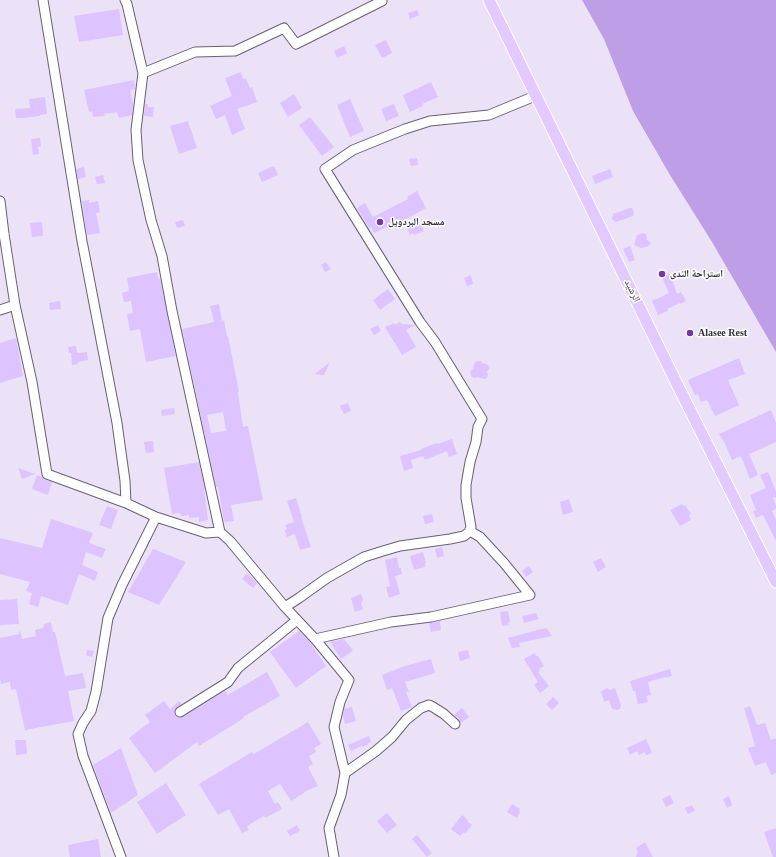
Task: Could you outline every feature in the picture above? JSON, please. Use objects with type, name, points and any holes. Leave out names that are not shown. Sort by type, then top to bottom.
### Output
[{"type":"main road","name":"الرشيد","points":[[489,0],[535,96],[776,582]]},
{"type":"street","points":[[43,0],[82,241],[117,423],[125,481],[126,503]]},
{"type":"street","points":[[125,0],[128,4],[143,73],[136,130],[138,160],[151,220],[162,256],[172,310],[220,532],[315,639],[349,680],[340,702],[334,727],[345,773],[341,795],[329,828],[334,857]]},
{"type":"street","points":[[143,73],[195,52],[235,52],[284,28],[296,44],[382,1]]},
{"type":"street","points":[[285,607],[327,578],[364,557],[400,546],[464,536],[470,531],[471,527],[466,498],[466,485],[478,427],[482,419],[325,169],[353,150],[405,129],[430,121],[489,115],[535,96]]},
{"type":"street","points":[[0,201],[15,305],[32,382],[47,474],[126,503],[156,517],[206,533],[220,532]]},
{"type":"street","points":[[0,310],[15,305]]},
{"type":"street","points":[[121,857],[83,756],[78,734],[82,723],[92,711],[108,618],[122,585],[156,517]]},
{"type":"street","points":[[315,639],[391,622],[431,617],[530,595],[480,536],[470,531]]},
{"type":"street","points":[[180,712],[228,682],[238,668],[297,620]]},
{"type":"street","points":[[345,773],[376,751],[406,720],[421,708],[429,705],[444,714],[455,724]]},
{"type":"shaded area","points":[[582,0],[776,0],[776,352],[633,111],[604,39]]},
{"type":"building","points":[[119,9],[123,35],[79,42],[74,16]]},
{"type":"building","points":[[417,10],[419,15],[410,19],[408,13]]},
{"type":"building","points":[[386,40],[392,53],[382,58],[375,45]]},
{"type":"building","points":[[344,46],[347,53],[337,58],[334,51]]},
{"type":"building","points":[[241,72],[243,79],[246,78],[250,88],[252,87],[257,102],[237,109],[245,129],[232,135],[225,115],[216,119],[210,106],[232,96],[225,78]]},
{"type":"building","points":[[134,80],[135,89],[130,90],[133,104],[132,115],[119,118],[117,112],[104,114],[105,116],[93,117],[92,111],[89,112],[84,90]]},
{"type":"building","points":[[431,82],[438,97],[422,104],[423,106],[410,112],[403,95]]},
{"type":"building","points":[[294,94],[302,108],[288,117],[280,103]]},
{"type":"building","points":[[45,97],[47,114],[16,118],[15,109],[30,108],[29,99]]},
{"type":"building","points":[[350,99],[364,131],[350,137],[337,105]]},
{"type":"building","points":[[145,104],[148,104],[148,107],[154,107],[153,117],[144,116]]},
{"type":"building","points":[[394,104],[399,116],[386,121],[381,109]]},
{"type":"building","points":[[310,117],[334,147],[322,156],[299,125]]},
{"type":"building","points":[[188,121],[197,148],[179,154],[170,126]]},
{"type":"building","points":[[40,138],[41,147],[38,147],[39,154],[33,155],[31,139]]},
{"type":"building","points":[[417,158],[418,165],[411,166],[409,159]]},
{"type":"building","points":[[274,166],[278,175],[262,182],[258,173]]},
{"type":"building","points":[[84,167],[86,177],[78,179],[76,169]]},
{"type":"building","points":[[610,169],[613,177],[595,184],[592,176]]},
{"type":"building","points":[[103,175],[105,183],[97,184],[95,177]]},
{"type":"building","points":[[417,191],[426,208],[390,228],[389,226],[374,233],[371,227],[369,228],[357,208],[365,203],[373,217],[408,199],[407,197]]},
{"type":"building","points":[[89,200],[89,203],[98,201],[100,212],[96,213],[100,233],[87,235],[82,201]]},
{"type":"building","points":[[632,208],[634,212],[633,216],[616,222],[612,219],[613,214]]},
{"type":"building","points":[[183,220],[185,226],[177,228],[175,222]]},
{"type":"building","points":[[42,222],[43,236],[32,237],[30,223]]},
{"type":"building","points":[[421,223],[424,231],[415,235],[413,233],[410,235],[407,228]]},
{"type":"building","points":[[643,233],[646,234],[647,240],[651,243],[649,246],[641,248],[634,245],[637,235]]},
{"type":"building","points":[[630,246],[635,260],[629,262],[623,249]]},
{"type":"building","points":[[326,262],[331,269],[325,272],[321,265]]},
{"type":"building","points":[[157,272],[158,279],[160,278],[176,356],[146,362],[140,329],[130,331],[127,314],[133,313],[131,301],[124,302],[122,293],[129,291],[127,278]]},
{"type":"building","points":[[666,273],[670,274],[677,294],[681,292],[686,301],[667,309],[668,311],[658,315],[652,301],[669,293],[661,275]]},
{"type":"building","points":[[471,275],[473,284],[467,286],[464,278]]},
{"type":"building","points":[[388,289],[395,299],[380,310],[373,300]]},
{"type":"building","points":[[60,301],[61,309],[50,310],[49,303]]},
{"type":"building","points":[[219,304],[222,321],[224,320],[239,392],[243,427],[248,426],[263,500],[231,505],[234,521],[226,522],[224,521],[218,487],[216,487],[182,329],[214,322],[210,306]],"holes":[[[223,412],[226,431],[211,433],[207,415]]]},
{"type":"building","points":[[400,322],[402,324],[415,325],[406,330],[416,347],[402,355],[385,327],[394,323],[395,325]]},
{"type":"building","points":[[378,325],[381,331],[374,335],[370,329]]},
{"type":"building","points":[[16,338],[23,376],[0,383],[0,343]]},
{"type":"building","points":[[76,346],[77,353],[87,352],[88,360],[72,365],[71,353],[69,353],[68,347]]},
{"type":"building","points":[[739,358],[745,374],[728,380],[739,405],[715,416],[707,400],[701,402],[698,394],[695,395],[688,380]]},
{"type":"building","points":[[478,361],[487,364],[490,367],[487,372],[487,378],[472,377],[470,373],[471,370],[473,369],[475,362]]},
{"type":"building","points":[[330,362],[324,375],[315,374]]},
{"type":"building","points":[[348,403],[351,411],[344,414],[340,406]]},
{"type":"building","points":[[174,408],[175,414],[162,416],[161,410]]},
{"type":"building","points":[[771,410],[776,423],[776,442],[749,454],[758,475],[750,479],[741,456],[732,460],[723,439],[722,440],[719,434]]},
{"type":"building","points":[[452,439],[457,454],[449,457],[447,451],[425,460],[423,456],[411,460],[413,468],[404,471],[400,456]]},
{"type":"building","points":[[153,441],[154,452],[146,453],[144,442]]},
{"type":"building","points":[[199,462],[205,489],[208,520],[199,522],[199,517],[189,518],[189,515],[181,516],[180,513],[172,514],[164,468]]},
{"type":"building","points":[[18,468],[35,474],[22,479]]},
{"type":"building","points":[[768,472],[776,491],[776,497],[773,498],[776,509],[772,511],[776,520],[776,541],[763,515],[756,518],[753,511],[756,510],[750,495],[766,488],[760,475]]},
{"type":"building","points":[[37,475],[52,482],[48,495],[32,489]]},
{"type":"building","points":[[296,498],[311,547],[300,550],[295,534],[287,537],[285,530],[287,529],[285,525],[294,522],[287,501]]},
{"type":"building","points":[[569,499],[573,512],[563,515],[560,502]]},
{"type":"building","points":[[682,504],[683,506],[685,505],[691,514],[689,515],[691,520],[680,526],[670,510]]},
{"type":"building","points":[[107,506],[118,510],[111,529],[99,525]]},
{"type":"building","points":[[432,514],[434,522],[425,524],[423,516]]},
{"type":"building","points":[[51,519],[93,533],[89,543],[106,549],[102,558],[86,552],[82,565],[98,572],[95,581],[79,574],[68,605],[41,596],[38,607],[29,604],[32,593],[26,591],[30,582],[0,574],[0,538],[42,548]]},
{"type":"building","points":[[442,547],[444,556],[437,558],[435,549]]},
{"type":"building","points":[[153,549],[186,562],[159,605],[128,592]]},
{"type":"building","points":[[423,552],[426,562],[425,567],[414,570],[410,556]]},
{"type":"building","points":[[397,557],[402,574],[395,576],[400,594],[389,598],[386,587],[390,586],[385,560]]},
{"type":"building","points":[[601,558],[606,567],[598,572],[593,562]]},
{"type":"building","points":[[529,566],[533,572],[526,577],[522,571]]},
{"type":"building","points":[[247,573],[257,583],[253,588],[242,579]]},
{"type":"building","points":[[361,594],[363,600],[361,604],[363,609],[355,612],[351,598]]},
{"type":"building","points":[[17,599],[19,624],[0,625],[0,600]]},
{"type":"building","points":[[508,611],[510,622],[508,622],[509,625],[502,626],[500,612]]},
{"type":"building","points":[[536,613],[539,619],[524,623],[522,616]]},
{"type":"building","points":[[440,621],[441,630],[431,632],[429,623]]},
{"type":"building","points":[[51,622],[53,632],[55,632],[65,676],[83,673],[86,688],[68,691],[74,721],[25,730],[16,689],[11,690],[10,682],[1,684],[0,638],[19,634],[20,630],[22,639],[36,636],[35,630],[43,628],[44,624]]},
{"type":"building","points":[[545,628],[552,636],[519,643],[520,647],[512,648],[508,638]]},
{"type":"building","points":[[299,631],[309,641],[326,666],[296,688],[270,652]]},
{"type":"building","points":[[344,639],[353,650],[341,659],[330,642]]},
{"type":"building","points":[[87,650],[94,651],[92,657],[86,655]]},
{"type":"building","points":[[468,650],[470,658],[460,661],[458,652]]},
{"type":"building","points":[[535,653],[544,666],[539,669],[540,671],[538,672],[549,686],[540,693],[534,685],[538,682],[524,659]]},
{"type":"building","points":[[431,659],[435,673],[405,682],[409,692],[406,692],[412,707],[401,711],[392,688],[387,690],[382,675],[405,666]]},
{"type":"building","points":[[670,669],[672,676],[648,682],[651,695],[646,696],[648,702],[638,704],[635,691],[633,691],[630,681]]},
{"type":"building","points":[[267,672],[280,696],[243,717],[244,718],[199,746],[197,742],[155,773],[129,738],[150,722],[145,715],[164,701],[170,709],[179,701],[182,704],[175,709],[174,713],[177,717],[181,718],[225,691],[228,695]]},
{"type":"building","points":[[608,688],[609,690],[615,688],[621,705],[620,709],[612,709],[609,700],[604,702],[601,691]]},
{"type":"building","points":[[553,697],[559,703],[552,710],[546,704]]},
{"type":"building","points":[[750,706],[757,725],[765,723],[771,740],[776,738],[776,773],[771,775],[766,762],[755,766],[748,748],[755,746],[744,708]]},
{"type":"building","points":[[352,707],[356,721],[345,724],[343,716],[344,709]]},
{"type":"building","points":[[462,708],[469,717],[461,723],[454,715]]},
{"type":"building","points":[[308,722],[321,744],[314,748],[316,752],[309,756],[313,764],[308,767],[318,786],[304,792],[291,801],[280,784],[268,791],[275,804],[278,802],[282,809],[265,818],[264,816],[247,826],[249,830],[242,833],[229,809],[218,815],[199,784],[252,752],[254,754]]},
{"type":"building","points":[[369,736],[371,742],[368,743],[369,744],[351,751],[348,745]]},
{"type":"building","points":[[646,739],[652,753],[646,755],[645,752],[639,755],[637,751],[630,755],[627,748]]},
{"type":"building","points":[[15,740],[26,740],[27,754],[16,755]]},
{"type":"building","points":[[121,748],[138,795],[111,813],[93,765]]},
{"type":"building","points":[[166,783],[186,815],[157,834],[137,802]]},
{"type":"building","points":[[670,795],[674,803],[666,807],[662,799]]},
{"type":"building","points":[[729,796],[732,805],[727,808],[723,799]]},
{"type":"building","points":[[512,804],[520,809],[517,818],[507,812]]},
{"type":"building","points":[[692,805],[695,811],[688,814],[685,808]]},
{"type":"building","points":[[387,813],[397,825],[387,833],[377,821]]},
{"type":"building","points":[[462,815],[472,825],[465,834],[464,832],[460,836],[451,829]]},
{"type":"building","points":[[297,825],[300,831],[290,836],[287,831]]},
{"type":"building","points":[[776,828],[776,857],[773,857],[764,832]]},
{"type":"building","points":[[417,835],[432,853],[427,857],[412,839]]},
{"type":"building","points":[[98,839],[101,857],[70,857],[68,845]]},
{"type":"building","points":[[645,842],[653,857],[636,857],[638,852],[636,848]]},
{"type":"place","name":"مسجد البردويل","points":[[380,222]]},
{"type":"place","name":"استراحة الندى","points":[[662,274]]},
{"type":"place","name":"Alasee Rest","points":[[690,333]]}]
